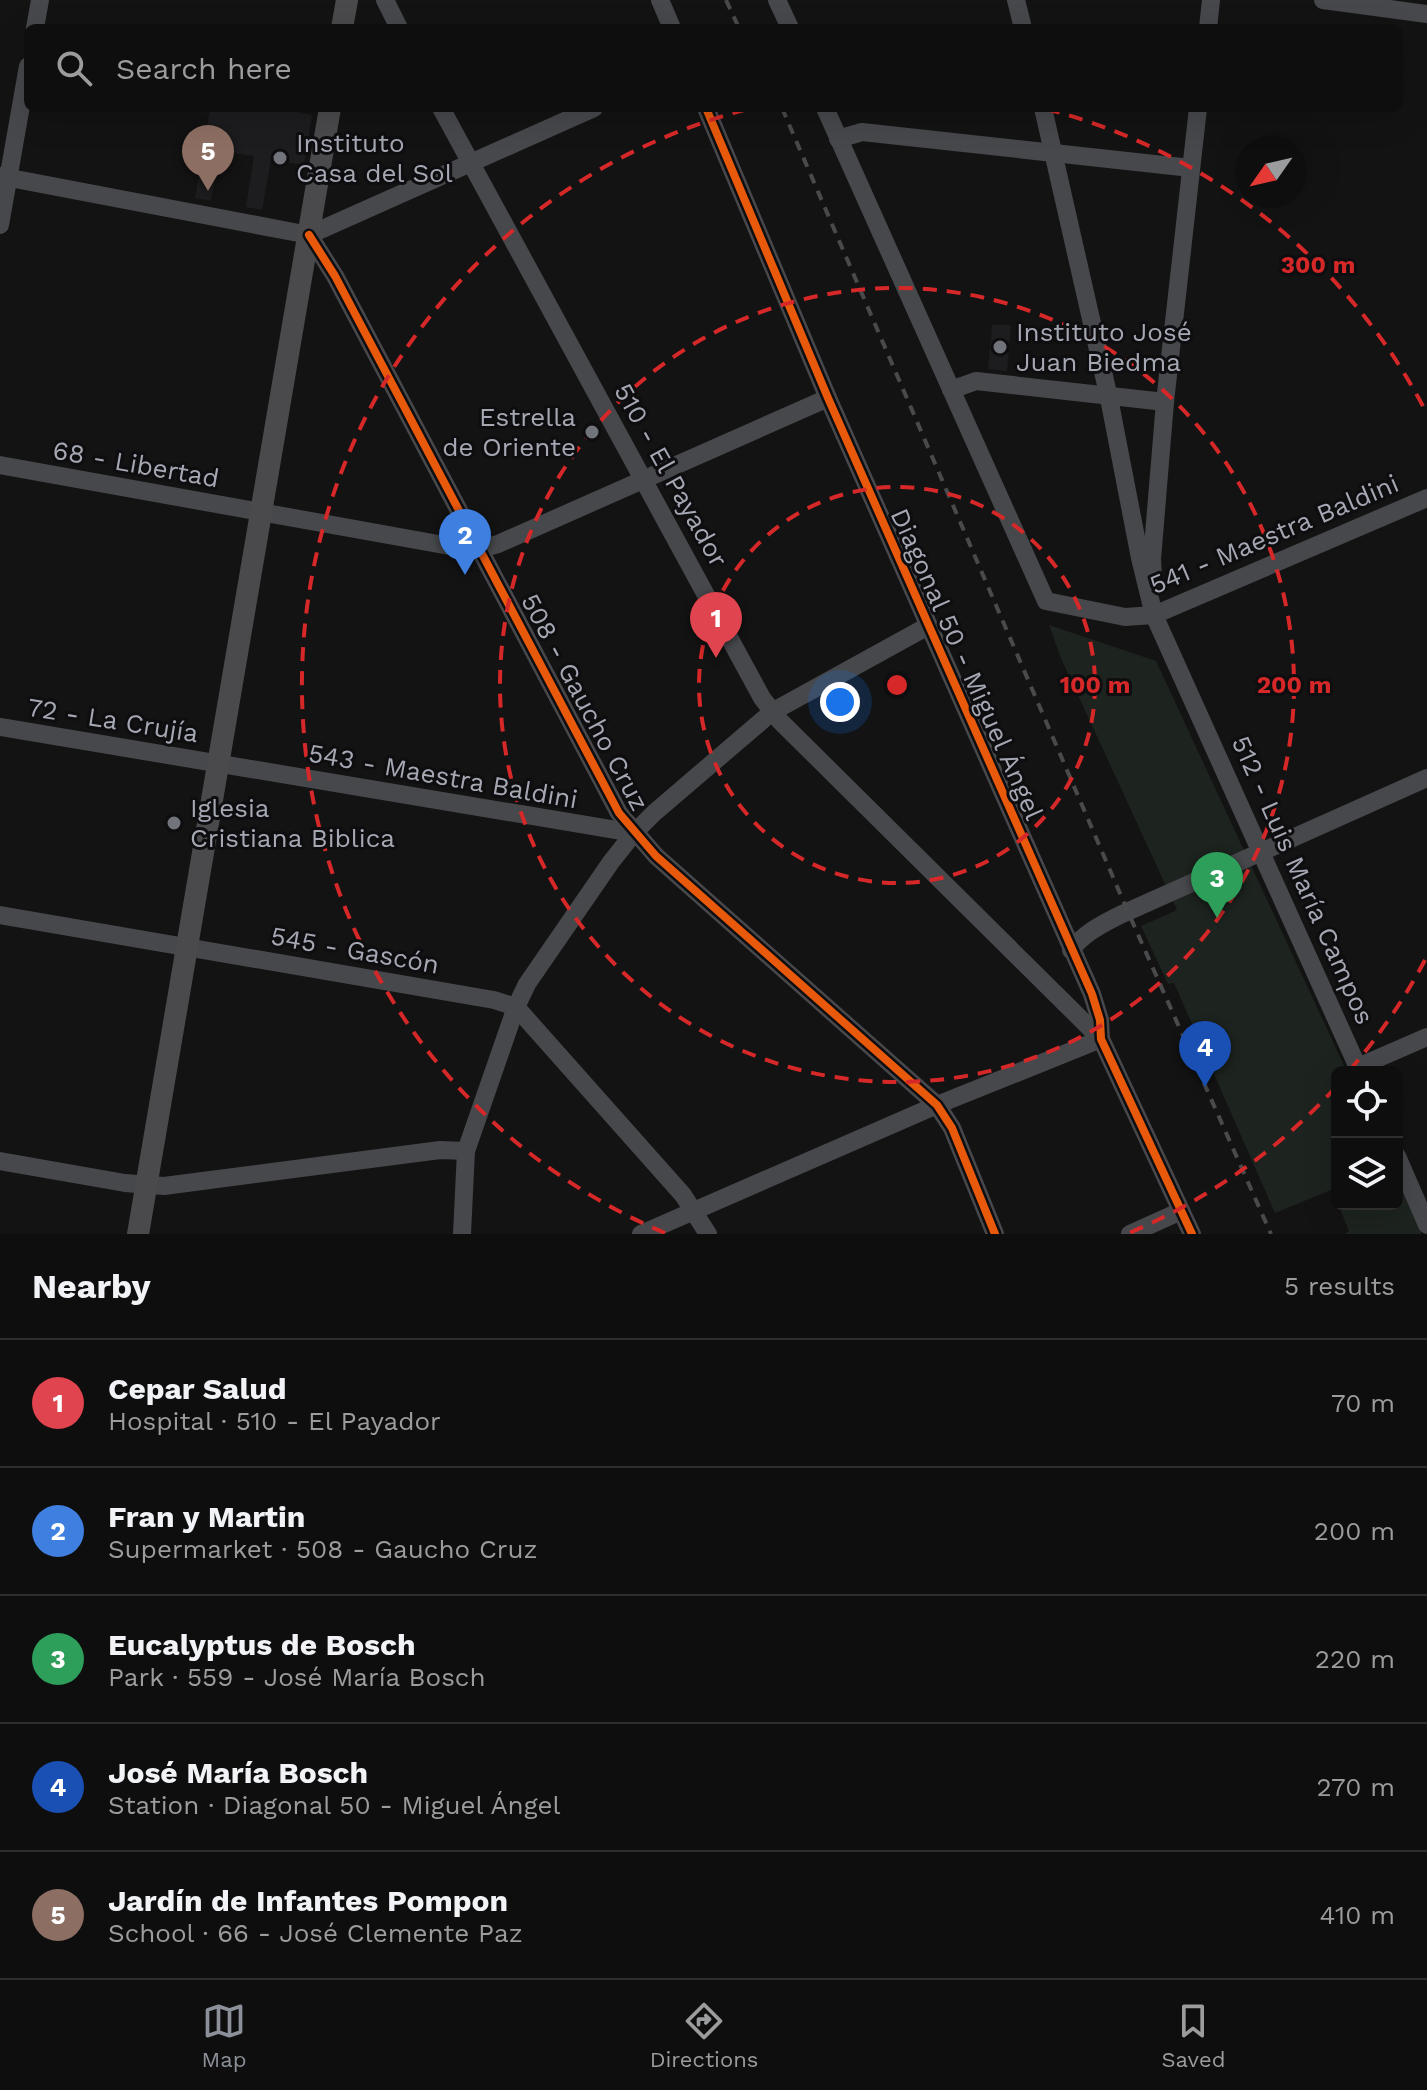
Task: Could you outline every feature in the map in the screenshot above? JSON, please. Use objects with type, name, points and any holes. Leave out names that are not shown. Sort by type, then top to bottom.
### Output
[{"type":"main road","points":[[343,24],[347,0]]},
{"type":"main road","points":[[138,1234],[329,112]]},
{"type":"street","points":[[36,24],[40,0]]},
{"type":"street","points":[[385,0],[397,24]]},
{"type":"street","points":[[660,0],[670,24]]},
{"type":"street","points":[[777,0],[788,24]]},
{"type":"street","points":[[1016,0],[1022,24]]},
{"type":"street","points":[[1208,24],[1211,0]]},
{"type":"street","points":[[1323,0],[1427,14]]},
{"type":"street","points":[[0,225],[4,176],[24,84]]},
{"type":"street","name":"510 - El Payador","points":[[443,112],[772,712],[1101,1039]]},
{"type":"street","points":[[4,176],[309,235],[585,112]]},
{"type":"street","name":"Diagonal 50 - Miguel Ángel","points":[[708,112],[828,398],[1097,1009],[1101,1039],[1192,1234]]},
{"type":"street","points":[[827,112],[951,390],[976,381],[1165,402]]},
{"type":"street","name":"512 - Luis María Campos","points":[[1044,112],[1154,615],[1357,1066]]},
{"type":"street","points":[[1154,615],[1152,559],[1165,402],[1198,112]]},
{"type":"street","points":[[838,139],[862,132],[1191,168]]},
{"type":"street","name":"508 - Gaucho Cruz","points":[[309,235],[335,276],[610,795],[634,833],[656,856],[937,1105],[952,1128],[995,1234]]},
{"type":"street","name":"541 - Maestra Baldini","points":[[951,390],[1046,601],[1125,617],[1154,615],[1427,498]]},
{"type":"street","points":[[480,549],[498,544],[828,398]]},
{"type":"street","name":"68 - Libertad","points":[[0,465],[262,514],[480,549]]},
{"type":"street","points":[[462,1234],[466,1151],[516,1007],[535,972],[611,862],[634,833],[772,712],[928,626]]},
{"type":"street","name":"72 - La Crujía","points":[[0,727],[218,764]]},
{"type":"street","name":"543 - Maestra Baldini","points":[[218,764],[634,833]]},
{"type":"street","points":[[1071,950],[1088,932],[1120,915],[1427,778]]},
{"type":"street","name":"545 - Gascón","points":[[0,915],[494,1000],[516,1007]]},
{"type":"street","points":[[516,1007],[694,1210],[708,1234]]},
{"type":"street","points":[[1367,1066],[1427,1037]]},
{"type":"street","points":[[641,1234],[937,1105],[1101,1039]]},
{"type":"street","points":[[0,1161],[147,1186],[177,1185],[440,1150],[466,1151]]},
{"type":"street","points":[[1403,1170],[1427,1225]]},
{"type":"street","points":[[1130,1234],[1181,1211]]},
{"type":"street","points":[[1177,1234],[1181,1211]]},
{"type":"shaded area","name":"Instituto Casa del Sol","points":[[209,112],[297,112],[312,115],[304,165],[271,160],[262,210],[246,207],[254,156],[220,151],[211,201],[195,198]]},
{"type":"shaded area","name":"Instituto José Juan Biedma","points":[[992,325],[1011,325],[1007,371],[988,369]]},
{"type":"shaded area","points":[[1049,625],[1156,661],[1344,1066],[1331,1066],[1331,1190],[1275,1213],[1174,983],[1168,984],[1141,926],[1177,910],[1060,656]]},
{"type":"shaded area","points":[[1403,1193],[1422,1234],[1345,1234],[1349,1231],[1340,1210],[1403,1210]]},
{"type":"railway","points":[[726,0],[737,24]]},
{"type":"railway","points":[[784,112],[1128,912],[1271,1234]]},
{"type":"cycle path","points":[[708,112],[828,398],[1092,994],[1100,1020],[1101,1039],[1192,1234]]},
{"type":"cycle path","points":[[309,235],[335,276],[619,813],[656,856],[937,1105],[952,1128],[995,1234]]},
{"type":"place","name":"Instituto Casa del Sol","points":[[280,158]]},
{"type":"place","name":"Jardín de Infantes Pompon","points":[[208,191]]},
{"type":"place","name":"Instituto José Juan Biedma","points":[[1000,347]]},
{"type":"place","name":"Estrella de Oriente","points":[[592,432]]},
{"type":"place","name":"Fran y Martin","points":[[465,575]]},
{"type":"place","name":"Cepar Salud","points":[[716,658]]},
{"type":"place","name":"Iglesia Cristiana Biblica","points":[[174,823]]},
{"type":"place","name":"Eucalyptus de Bosch","points":[[1217,918]]},
{"type":"place","name":"José María Bosch","points":[[1205,1087]]}]
